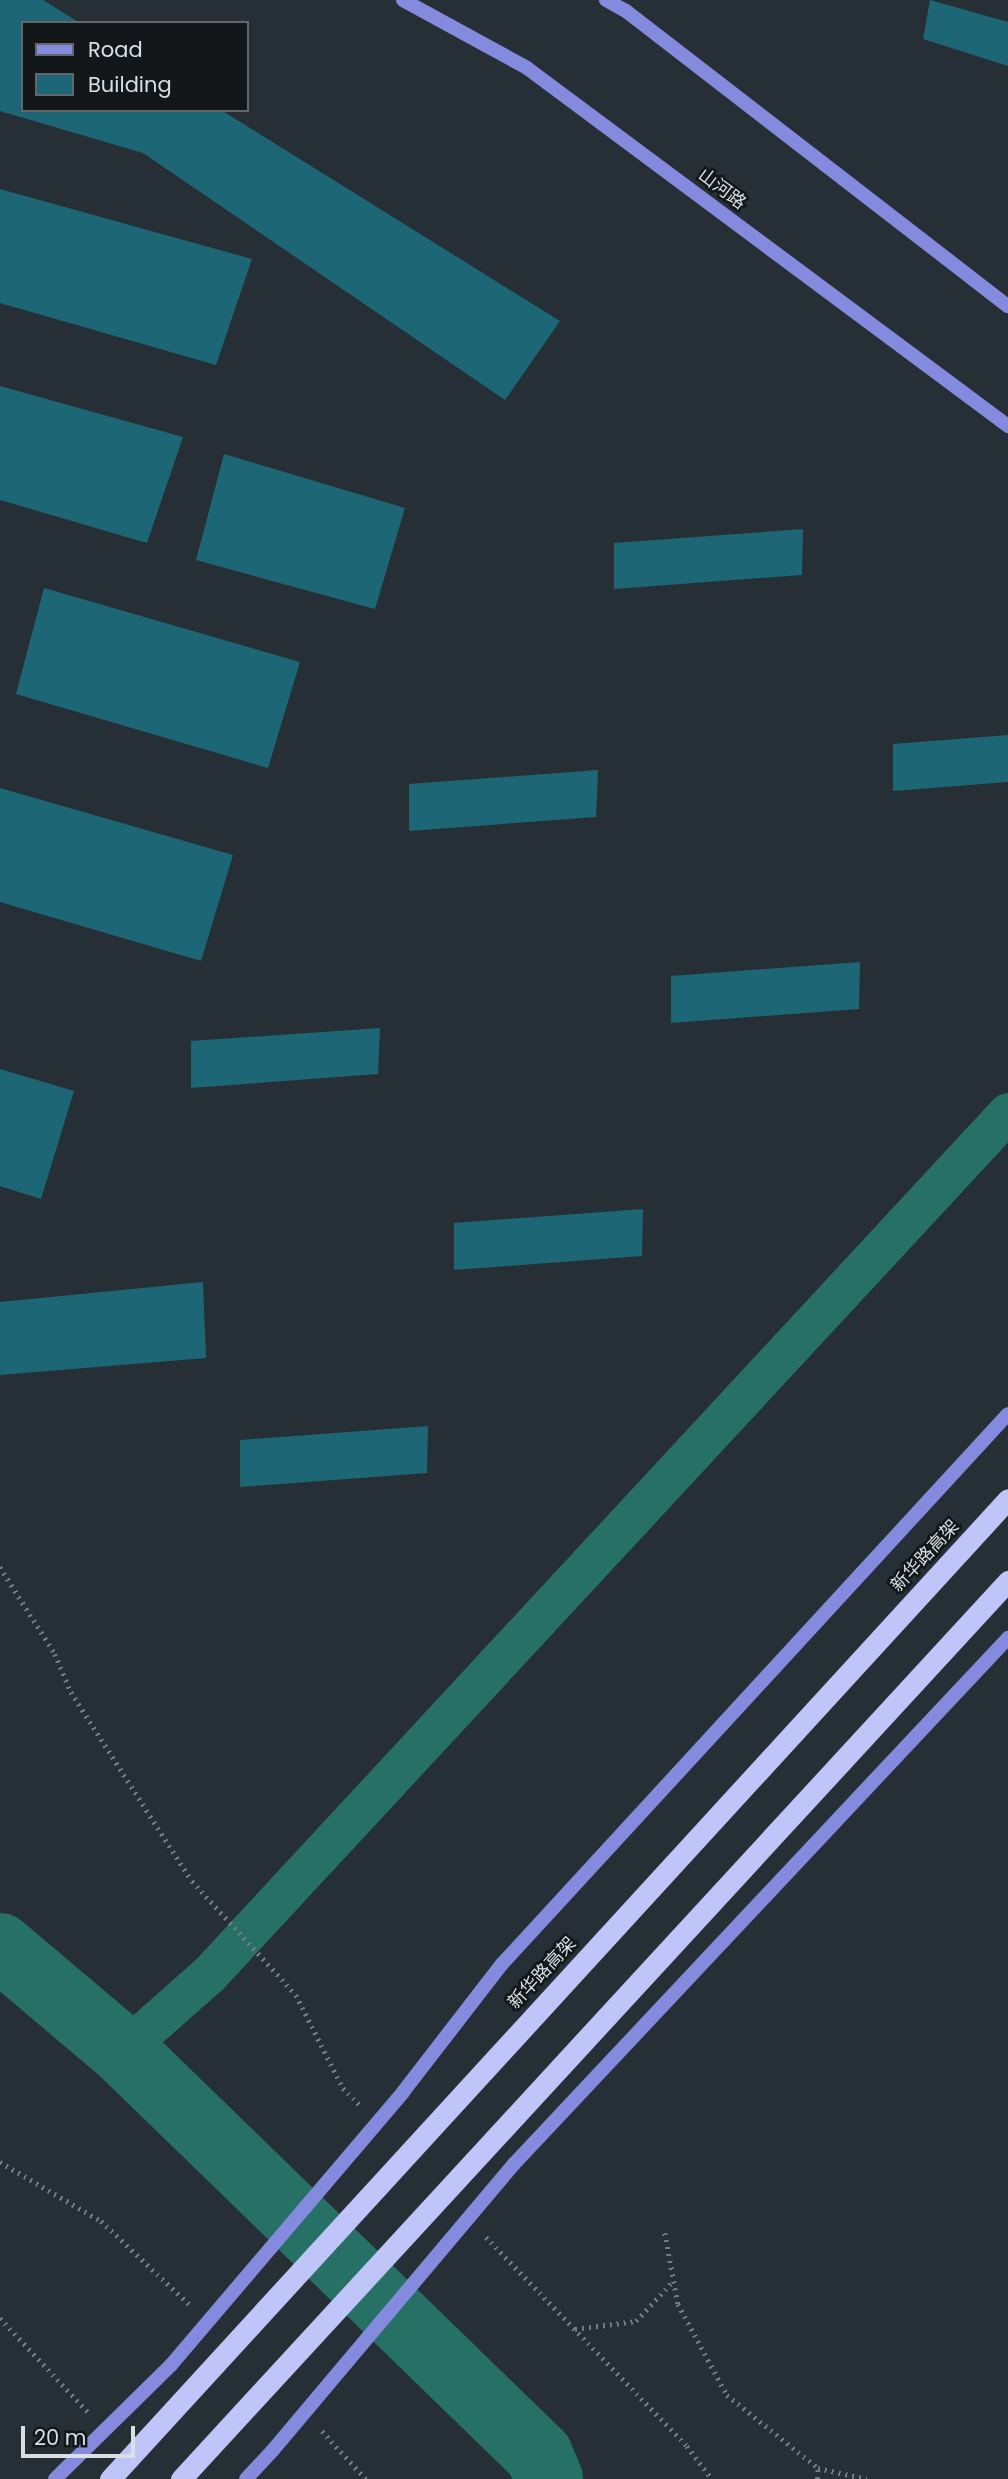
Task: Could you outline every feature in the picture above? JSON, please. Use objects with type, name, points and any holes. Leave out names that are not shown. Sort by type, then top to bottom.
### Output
[{"type":"highway","name":"新华路高架","points":[[110,2479],[1008,1499]]},
{"type":"highway","points":[[181,2479],[1008,1581]]},
{"type":"main road","name":"山河路","points":[[403,0],[527,68],[1008,426]]},
{"type":"main road","points":[[606,0],[626,11],[1008,306]]},
{"type":"main road","points":[[55,2479],[171,2365],[403,2092],[502,1964],[1008,1414]]},
{"type":"main road","points":[[246,2479],[514,2164],[1008,1638]]},
{"type":"path","points":[[0,1567],[55,1654],[71,1692],[192,1881],[282,1980]]},
{"type":"path","points":[[665,2234],[678,2304],[727,2395],[818,2468],[867,2479]]},
{"type":"path","points":[[575,2329],[636,2321],[674,2280]]},
{"type":"path","points":[[0,2318],[104,2430]]},
{"type":"path","points":[[817,2479],[818,2468]]},
{"type":"building","points":[[0,0],[43,0],[77,21],[21,21],[21,112],[224,112],[560,321],[505,400],[143,153],[0,111]]},
{"type":"building","points":[[930,0],[1008,22],[1008,66],[923,39]]},
{"type":"building","points":[[0,189],[252,259],[216,365],[0,303]]},
{"type":"building","points":[[0,386],[183,437],[147,543],[0,500]]},
{"type":"building","points":[[224,454],[405,508],[375,609],[196,560]]},
{"type":"building","points":[[803,529],[802,575],[614,589],[614,543]]},
{"type":"building","points":[[44,588],[300,662],[268,768],[16,694]]},
{"type":"building","points":[[1008,735],[1008,782],[893,791],[893,744]]},
{"type":"building","points":[[598,770],[596,817],[409,831],[409,784]]},
{"type":"building","points":[[0,788],[233,855],[201,961],[0,902]]},
{"type":"building","points":[[860,962],[859,1009],[671,1023],[671,976]]},
{"type":"building","points":[[380,1028],[378,1074],[191,1088],[191,1041]]},
{"type":"building","points":[[0,1069],[74,1091],[41,1199],[0,1186]]},
{"type":"building","points":[[643,1209],[642,1256],[454,1270],[454,1223]]},
{"type":"building","points":[[203,1282],[206,1358],[0,1375],[0,1302]]},
{"type":"building","points":[[428,1426],[427,1473],[240,1487],[240,1440]]},
{"type":"waterway","points":[[123,2051],[209,1975],[1008,1113]]},
{"type":"waterway","points":[[0,1947],[123,2051],[539,2455],[549,2479]]}]
